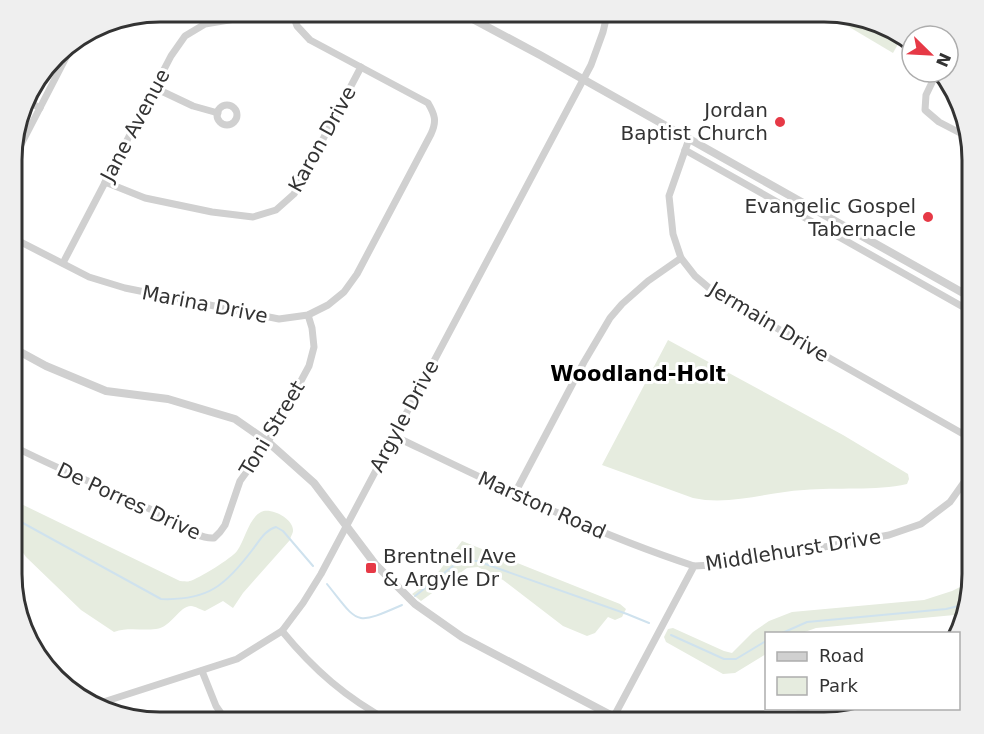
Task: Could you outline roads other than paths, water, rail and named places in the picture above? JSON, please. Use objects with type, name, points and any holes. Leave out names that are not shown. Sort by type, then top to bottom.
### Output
[{"type":"street","name":"Jane Avenue","points":[[63,263],[171,56],[184,36],[211,23]]},
{"type":"street","points":[[296,23],[310,40],[361,67]]},
{"type":"street","points":[[480,23],[962,289]]},
{"type":"street","name":"Argyle Drive","points":[[107,701],[237,659],[282,631],[303,603],[584,79],[605,23]]},
{"type":"street","points":[[26,132],[63,63]]},
{"type":"street","name":"Marina Drive","points":[[22,243],[89,277],[125,288],[279,319],[308,315],[328,305],[344,292],[357,274],[435,124],[434,114],[428,103],[361,67]]},
{"type":"street","name":"Karon Drive","points":[[105,182],[145,198],[212,212],[253,217],[276,210],[294,194],[361,67]]},
{"type":"street","points":[[931,84],[926,95],[925,110],[939,122],[958,132]]},
{"type":"street","points":[[155,87],[193,106],[218,113]]},
{"type":"street","points":[[34,105],[40,108]]},
{"type":"street","name":"Jermain Drive","points":[[689,139],[669,196],[673,234],[681,258],[695,276],[715,293],[961,433]]},
{"type":"street","points":[[685,150],[962,306]]},
{"type":"street","points":[[514,494],[610,318],[648,281],[681,258]]},
{"type":"street","name":"Toni Street","points":[[214,538],[225,525],[240,482],[268,442],[312,357],[314,347],[308,315]]},
{"type":"street","points":[[22,353],[46,366],[106,391],[168,399],[235,419],[268,442],[314,483],[370,558],[398,589],[439,623],[599,712]]},
{"type":"street","name":"Marston Road","points":[[393,436],[514,494],[641,548],[694,566]]},
{"type":"street","name":"De Porres Drive","points":[[23,451],[66,473],[136,502],[201,536],[214,538]]},
{"type":"street","name":"Middlehurst Drive","points":[[617,712],[694,566],[732,564],[890,535],[921,524],[950,502],[961,486]]},
{"type":"street","points":[[282,631],[335,687],[371,711]]},
{"type":"street","points":[[202,671],[220,711]]},
{"type":"waterway","points":[[23,523],[161,599],[191,597],[204,594],[214,588],[234,572],[266,533],[276,527],[283,531],[313,566]]},
{"type":"waterway","points":[[415,596],[458,562],[477,561],[649,623]]},
{"type":"waterway","points":[[327,584],[345,607],[358,617],[375,616],[402,605]]},
{"type":"waterway","points":[[784,632],[807,622],[957,606]]},
{"type":"waterway","points":[[671,635],[724,659],[736,659],[765,642]]},
{"type":"place","name":"Jordan Baptist Church","points":[[780,122]]},
{"type":"place","name":"Evangelic Gospel Tabernacle","points":[[928,217]]},
{"type":"place","name":"Brentnell Ave & Argyle Dr","points":[[371,568]]},
{"type":"district","name":"Woodland-Holt","points":[[638,374]]}]
